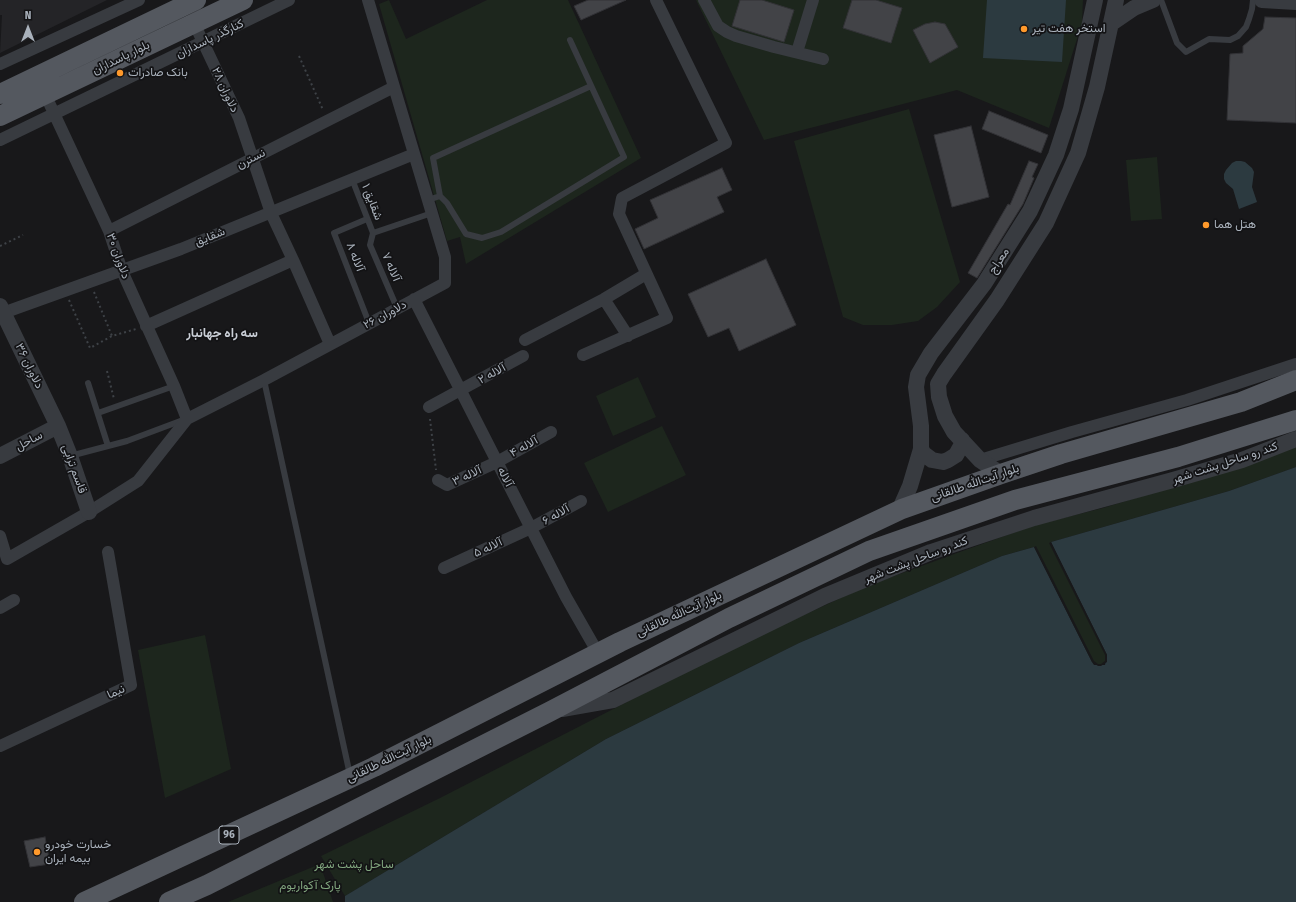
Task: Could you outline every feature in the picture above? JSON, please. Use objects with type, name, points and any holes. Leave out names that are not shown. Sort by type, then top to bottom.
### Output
[{"type":"main road","name":"بلوار پاسداران","points":[[0,94],[196,0]]},
{"type":"main road","name":"بلوار پاسداران","points":[[0,116],[243,0]]},
{"type":"main road","name":"بلوار آیت‌الله طالقانی","points":[[84,902],[374,767],[598,653],[899,511],[1000,474],[1061,454],[1241,402],[1296,380]]},
{"type":"main road","points":[[169,902],[207,885],[549,712],[729,618],[869,551],[1015,500],[1178,457],[1296,420]]},
{"type":"main road","points":[[438,735],[428,746],[430,759],[437,764],[451,761]]},
{"type":"main road","points":[[374,767],[384,768],[390,772],[393,786],[390,792]]},
{"type":"street","points":[[0,64],[139,0]]},
{"type":"street","name":"کنارگذر پاسداران","points":[[0,140],[290,0]]},
{"type":"street","name":"دلاوران ۲۶","points":[[0,536],[7,559],[89,512],[138,481],[187,419],[264,380],[445,283],[445,257],[368,0]]},
{"type":"street","points":[[583,355],[667,318],[619,214],[622,198],[726,143],[656,0]]},
{"type":"street","points":[[704,0],[718,26],[727,32],[823,59]]},
{"type":"street","points":[[797,52],[813,0]]},
{"type":"street","name":"معراج","points":[[899,511],[910,486],[921,449],[916,387],[918,375],[931,353],[984,284],[1030,211],[1056,155],[1071,109],[1095,0]]},
{"type":"street","name":"معراج","points":[[1000,474],[980,460],[954,432],[945,416],[939,397],[938,384],[997,300],[1046,223],[1078,153],[1097,87],[1116,0]]},
{"type":"street","points":[[1088,33],[1110,30],[1134,8],[1153,0]]},
{"type":"street","points":[[1262,0],[1296,2]]},
{"type":"street","name":"دلاوران ۲۸","points":[[194,23],[238,118],[271,213],[330,344]]},
{"type":"street","name":"نسترن","points":[[109,231],[394,87]]},
{"type":"street","name":"دلاوران ۳۰","points":[[46,94],[109,231],[122,271],[174,386],[187,419]]},
{"type":"street","name":"شقایق","points":[[2,310],[65,291],[181,249],[414,154]]},
{"type":"street","points":[[146,326],[293,260]]},
{"type":"street","points":[[525,340],[604,299],[646,274]]},
{"type":"street","name":"آلاله","points":[[414,299],[566,597],[598,653]]},
{"type":"street","points":[[604,299],[628,336]]},
{"type":"street","name":"دلاوران ۳۶","points":[[2,310],[58,426]]},
{"type":"street","name":"آلاله ۲","points":[[429,407],[523,356]]},
{"type":"street","points":[[980,460],[1072,432],[1187,400],[1296,364]]},
{"type":"street","name":"ساحل","points":[[0,456],[58,426]]},
{"type":"street","name":"قاسم ترابی","points":[[58,426],[89,512]]},
{"type":"street","name":"آلاله ۴","points":[[497,462],[551,432]]},
{"type":"street","name":"کند رو ساحل پشت شهر","points":[[549,712],[613,700],[826,596],[931,552],[1034,518],[1242,460],[1296,439]]},
{"type":"street","points":[[921,449],[932,460],[943,462],[956,455],[961,446],[962,440]]},
{"type":"street","name":"آلاله ۳","points":[[438,480],[447,485],[497,462]]},
{"type":"street","name":"آلاله ۶","points":[[531,528],[581,501]]},
{"type":"street","name":"آلاله ۵","points":[[444,568],[531,528]]},
{"type":"street","name":"نیما","points":[[0,746],[131,685],[108,552]]},
{"type":"street","points":[[0,608],[14,600]]},
{"type":"lane","points":[[1161,0],[1177,42],[1186,52],[1209,39],[1230,40],[1238,36],[1246,27],[1249,20],[1253,0]]},
{"type":"lane","points":[[570,40],[624,157],[501,232],[482,238],[466,234],[447,203],[440,196],[433,158],[591,86]]},
{"type":"lane","name":"شقایق ۱","points":[[352,179],[373,233]]},
{"type":"lane","points":[[428,200],[440,196]]},
{"type":"lane","points":[[373,233],[432,213]]},
{"type":"lane","name":"آلاله ۸","points":[[367,219],[334,233],[369,323]]},
{"type":"lane","name":"آلاله ۷","points":[[373,233],[370,245],[397,308]]},
{"type":"lane","points":[[264,380],[350,778]]},
{"type":"lane","points":[[88,383],[108,446]]},
{"type":"lane","points":[[98,413],[174,386]]},
{"type":"lane","points":[[70,456],[127,441],[187,419]]},
{"type":"path","points":[[300,56],[328,121]]},
{"type":"path","points":[[0,246],[23,235]]},
{"type":"path","points":[[89,282],[112,336]]},
{"type":"path","points":[[65,291],[90,348],[112,336],[146,326]]},
{"type":"path","points":[[107,371],[116,407]]},
{"type":"path","points":[[429,407],[438,480]]},
{"type":"shaded area","points":[[0,0],[107,0],[0,53],[2,15],[0,15]]},
{"type":"shaded area","name":"استخر هفت تیر","points":[[987,0],[1066,0],[1062,62],[983,58]]},
{"type":"shaded area","points":[[1236,161],[1245,162],[1252,168],[1254,172],[1252,187],[1257,202],[1239,209],[1233,189],[1224,179],[1226,170]]},
{"type":"shaded area","points":[[1296,467],[1296,902],[345,902],[345,896],[606,739],[799,643],[1002,556],[1034,547],[1092,662],[1094,665],[1105,665],[1107,655],[1051,542],[1229,491]]},
{"type":"green space","points":[[389,0],[406,39],[487,0],[568,0],[641,158],[466,264],[460,237],[447,241],[379,4]]},
{"type":"green space","points":[[696,0],[1083,0],[1082,23],[1049,128],[957,90],[764,140]]},
{"type":"green space","points":[[909,109],[960,282],[937,307],[918,321],[892,325],[863,325],[843,317],[794,141]]},
{"type":"green space","points":[[1157,157],[1162,219],[1131,221],[1126,160]]},
{"type":"green space","points":[[638,377],[656,417],[613,436],[596,396]]},
{"type":"green space","points":[[662,426],[686,475],[608,512],[584,463]]},
{"type":"green space","name":"ساحل پشت شهر","points":[[1296,446],[1296,467],[1229,491],[1051,542],[1107,655],[1108,658],[1101,666],[1092,662],[1034,547],[1002,556],[799,643],[606,739],[345,896],[321,856],[440,798],[760,635],[867,586],[1035,525],[1103,508],[1233,468]]},
{"type":"green space","points":[[205,635],[231,769],[165,798],[138,650]]},
{"type":"green space","name":"پارک آکواریوم","points":[[320,864],[333,902],[228,902]]},
{"type":"pier","points":[[1051,542],[1107,655],[1107,662],[1101,666],[1098,666],[1092,662],[1034,547],[1036,546],[1094,661],[1101,664],[1105,661],[1105,655],[1049,543]]},
{"type":"building","points":[[588,0],[626,0],[581,20],[574,6]]},
{"type":"building","points":[[740,0],[762,0],[794,10],[784,42],[732,26]]},
{"type":"building","points":[[852,0],[876,0],[902,8],[891,43],[843,28]]},
{"type":"building","points":[[1265,17],[1296,18],[1296,123],[1227,120],[1230,54],[1243,53],[1243,46],[1263,29]]},
{"type":"building","points":[[935,22],[945,24],[958,47],[930,63],[913,30],[925,24]]},
{"type":"building","points":[[989,111],[1048,135],[1041,153],[982,129]]},
{"type":"building","points":[[971,126],[989,197],[952,207],[934,135]]},
{"type":"building","points":[[1029,161],[1038,164],[1023,204],[977,278],[968,273],[1008,204],[1010,205]]},
{"type":"building","points":[[722,168],[732,190],[717,197],[724,212],[644,249],[635,229],[658,218],[650,200]]},
{"type":"building","points":[[766,259],[796,325],[739,351],[729,328],[708,337],[688,294]]},
{"type":"building","name":"خسارت خودرو بیمه ایران","points":[[45,837],[50,864],[30,867],[24,841]]},
{"type":"place","name":"استخر هفت تیر","points":[[1024,29]]},
{"type":"place","name":"بانک صادرات","points":[[120,73]]},
{"type":"place","name":"هتل هما","points":[[1206,225]]},
{"type":"place","name":"خسارت خودرو بیمه ایران","points":[[37,852]]},
{"type":"district","name":"سه راه جهانبار","points":[[222,333]]}]
